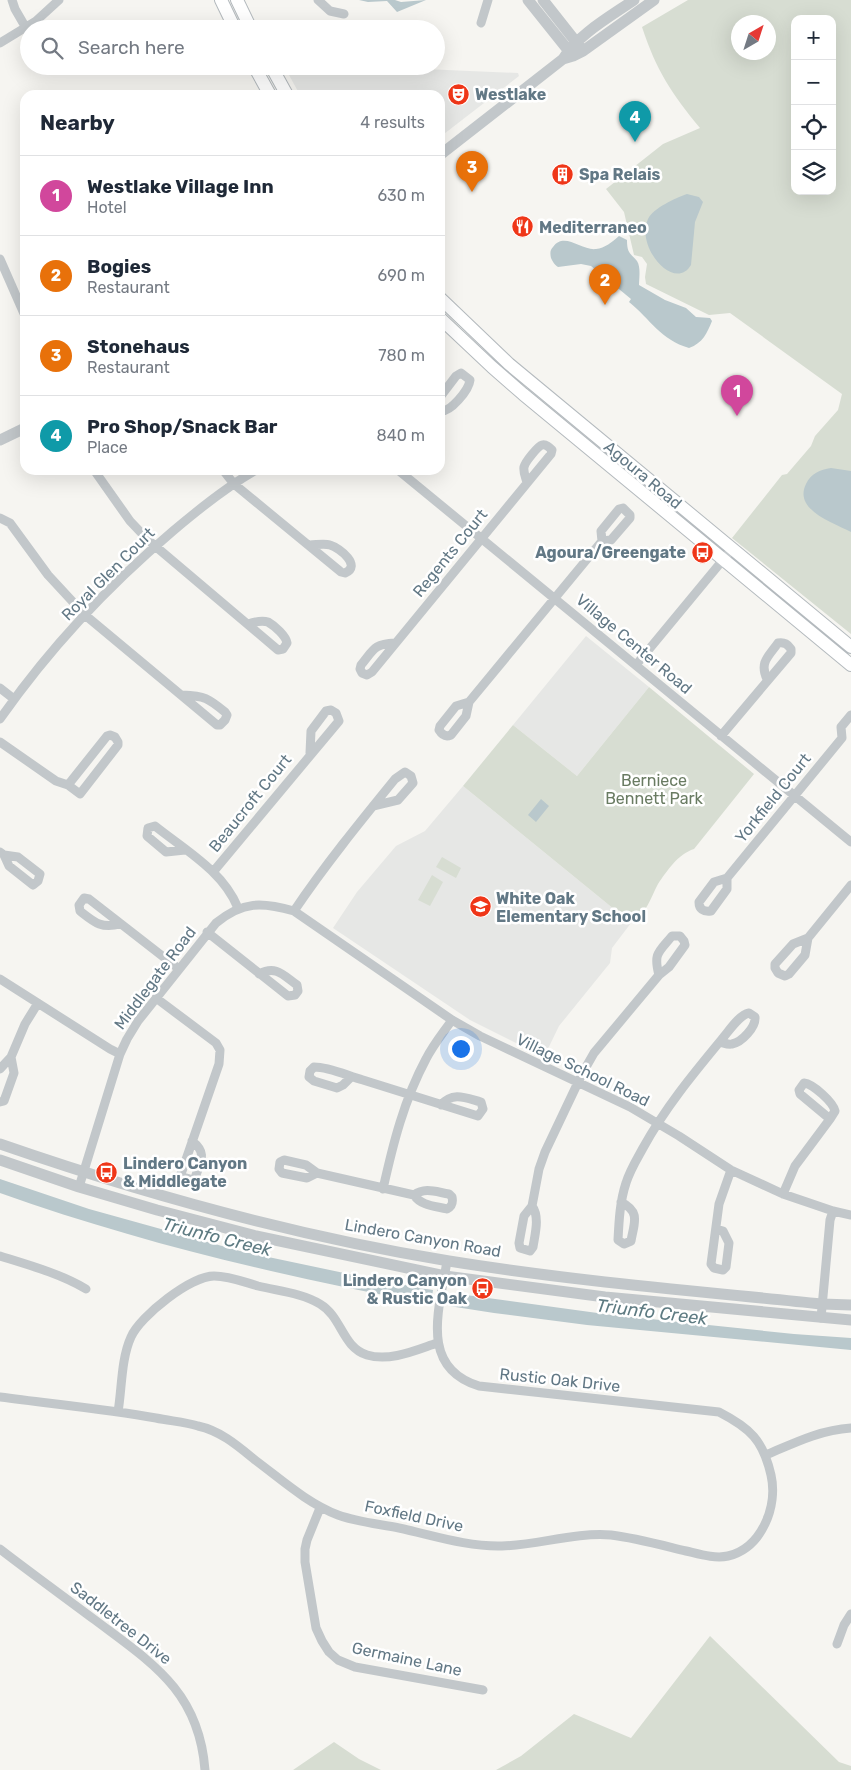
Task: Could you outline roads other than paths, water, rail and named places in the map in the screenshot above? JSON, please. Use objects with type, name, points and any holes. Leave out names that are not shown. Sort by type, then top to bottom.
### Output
[{"type":"main road","points":[[221,0],[231,20]]},
{"type":"main road","points":[[237,0],[247,20]]},
{"type":"main road","points":[[259,75],[267,90]]},
{"type":"main road","points":[[276,75],[284,90]]},
{"type":"main road","name":"Agoura Road","points":[[445,303],[509,364],[851,647]]},
{"type":"main road","name":"Agoura Road","points":[[445,323],[492,368],[851,665]]},
{"type":"street","points":[[12,0],[21,20]]},
{"type":"street","points":[[35,20],[59,0]]},
{"type":"street","points":[[318,0],[330,11],[344,14]]},
{"type":"street","points":[[481,23],[488,0]]},
{"type":"street","points":[[528,0],[573,52]]},
{"type":"street","points":[[543,0],[573,52]]},
{"type":"street","points":[[445,151],[573,52],[634,0]]},
{"type":"street","points":[[573,52],[654,0]]},
{"type":"street","points":[[2,41],[20,31]]},
{"type":"street","points":[[0,259],[20,305]]},
{"type":"street","points":[[445,390],[456,376],[461,373],[470,380],[469,386],[450,409],[445,412]]},
{"type":"street","points":[[0,440],[20,430]]},
{"type":"street","points":[[98,475],[130,521],[155,546],[248,624]]},
{"type":"street","points":[[227,475],[234,484],[310,545]]},
{"type":"street","name":"Royal Glen Court","points":[[0,719],[44,661],[85,615],[155,546],[190,516],[248,475]]},
{"type":"street","name":"Village Center Road","points":[[404,475],[851,842]]},
{"type":"street","name":"Regents Court","points":[[395,643],[527,483]]},
{"type":"street","points":[[0,518],[10,524],[48,575],[85,615],[217,725],[220,725],[225,720],[226,712],[210,700],[201,696],[182,695]]},
{"type":"street","points":[[469,702],[602,541]]},
{"type":"street","points":[[636,665],[732,549]]},
{"type":"street","points":[[721,736],[767,679]]},
{"type":"street","points":[[0,688],[14,699]]},
{"type":"street","name":"Beaucroft Court","points":[[213,872],[339,720],[336,713],[331,710],[326,711],[312,728],[310,753]]},
{"type":"street","name":"Yorkfield Court","points":[[727,878],[794,795],[846,738],[841,727],[851,715]]},
{"type":"street","points":[[0,742],[56,781],[68,785],[80,794],[118,745],[115,737],[110,734],[107,736],[68,785]]},
{"type":"street","points":[[294,911],[327,863],[373,806]]},
{"type":"street","points":[[185,850],[213,872],[230,892],[238,908]]},
{"type":"street","points":[[808,938],[851,885]]},
{"type":"street","name":"Middlegate Road","points":[[79,1187],[120,1054],[127,1040],[138,1021],[207,932],[227,914],[238,908],[257,904],[272,904],[294,911],[315,927]]},
{"type":"street","points":[[120,924],[179,969]]},
{"type":"street","name":"Village School Road","points":[[315,927],[452,1020],[480,1036],[630,1107],[657,1122],[731,1170],[783,1194],[851,1215]]},
{"type":"street","points":[[207,932],[259,974]]},
{"type":"street","points":[[532,1206],[539,1169],[545,1152],[577,1083],[594,1053],[659,975]]},
{"type":"street","points":[[0,979],[120,1054]]},
{"type":"street","points":[[156,998],[216,1044],[220,1050],[219,1064],[192,1141]]},
{"type":"street","points":[[0,1069],[11,1056],[21,1031],[38,1003]]},
{"type":"street","points":[[383,1189],[394,1141],[410,1095],[427,1058],[452,1020]]},
{"type":"street","points":[[621,1202],[626,1183],[634,1165],[657,1122],[720,1042]]},
{"type":"street","points":[[0,1102],[4,1101],[14,1073],[11,1056]]},
{"type":"street","points":[[351,1077],[442,1105]]},
{"type":"street","points":[[783,1194],[795,1166],[830,1119]]},
{"type":"street","name":"Lindero Canyon Road","points":[[0,1144],[83,1173],[237,1217],[447,1261],[535,1274],[822,1304],[851,1305]]},
{"type":"street","name":"Lindero Canyon Road","points":[[0,1160],[79,1187],[256,1236],[445,1276],[605,1296],[851,1320]]},
{"type":"street","points":[[716,1229],[719,1204],[731,1170]]},
{"type":"street","points":[[317,1173],[414,1195]]},
{"type":"street","points":[[821,1318],[830,1220],[833,1211]]},
{"type":"street","points":[[0,1256],[76,1283],[86,1289]]},
{"type":"street","name":"Rustic Oak Drive","points":[[447,1261],[438,1313],[437,1343],[450,1368],[468,1383],[479,1386],[719,1412],[737,1422],[756,1437],[766,1454]]},
{"type":"street","points":[[118,1412],[126,1349],[132,1335],[142,1320],[184,1287],[212,1276],[302,1296],[321,1304],[334,1317],[350,1344],[358,1351],[368,1355],[379,1357],[396,1356],[437,1343]]},
{"type":"street","name":"Foxfield Drive","points":[[0,1397],[118,1412],[199,1426],[218,1433],[236,1444],[299,1494],[320,1508],[342,1516],[477,1545],[503,1546],[591,1535],[609,1535],[708,1556],[729,1556],[751,1544],[765,1526],[771,1508],[772,1480],[766,1454]]},
{"type":"street","points":[[766,1454],[817,1434],[851,1428]]},
{"type":"street","name":"Germaine Lane","points":[[320,1508],[307,1540],[305,1562],[316,1628],[329,1652],[338,1660],[355,1667],[483,1690]]},
{"type":"street","name":"Saddletree Drive","points":[[0,1549],[153,1664],[175,1688],[188,1708],[198,1729],[205,1770]]},
{"type":"street","points":[[837,1644],[844,1625],[851,1614]]},
{"type":"place","name":"Westlake","points":[[459,94]]},
{"type":"place","name":"Pro Shop/Snack Bar","points":[[635,142]]},
{"type":"place","name":"Spa Relais","points":[[563,174]]},
{"type":"place","name":"Stonehaus","points":[[472,192]]},
{"type":"place","name":"Mediterraneo","points":[[523,227]]},
{"type":"place","name":"Bogies","points":[[605,305]]},
{"type":"place","name":"Westlake Village Inn","points":[[737,416]]},
{"type":"place","name":"Agoura/Greengate","points":[[702,552]]},
{"type":"place","name":"White Oak Elementary School","points":[[480,907]]},
{"type":"place","name":"Lindero Canyon & Middlegate","points":[[107,1172]]},
{"type":"place","name":"Lindero Canyon & Rustic Oak","points":[[483,1289]]},
{"type":"park label","name":"Berniece Bennett Park","points":[[654,789]]},
{"type":"water label","name":"Triunfo Creek","points":[[217,1237]]},
{"type":"water label","name":"Triunfo Creek","points":[[652,1312]]}]
